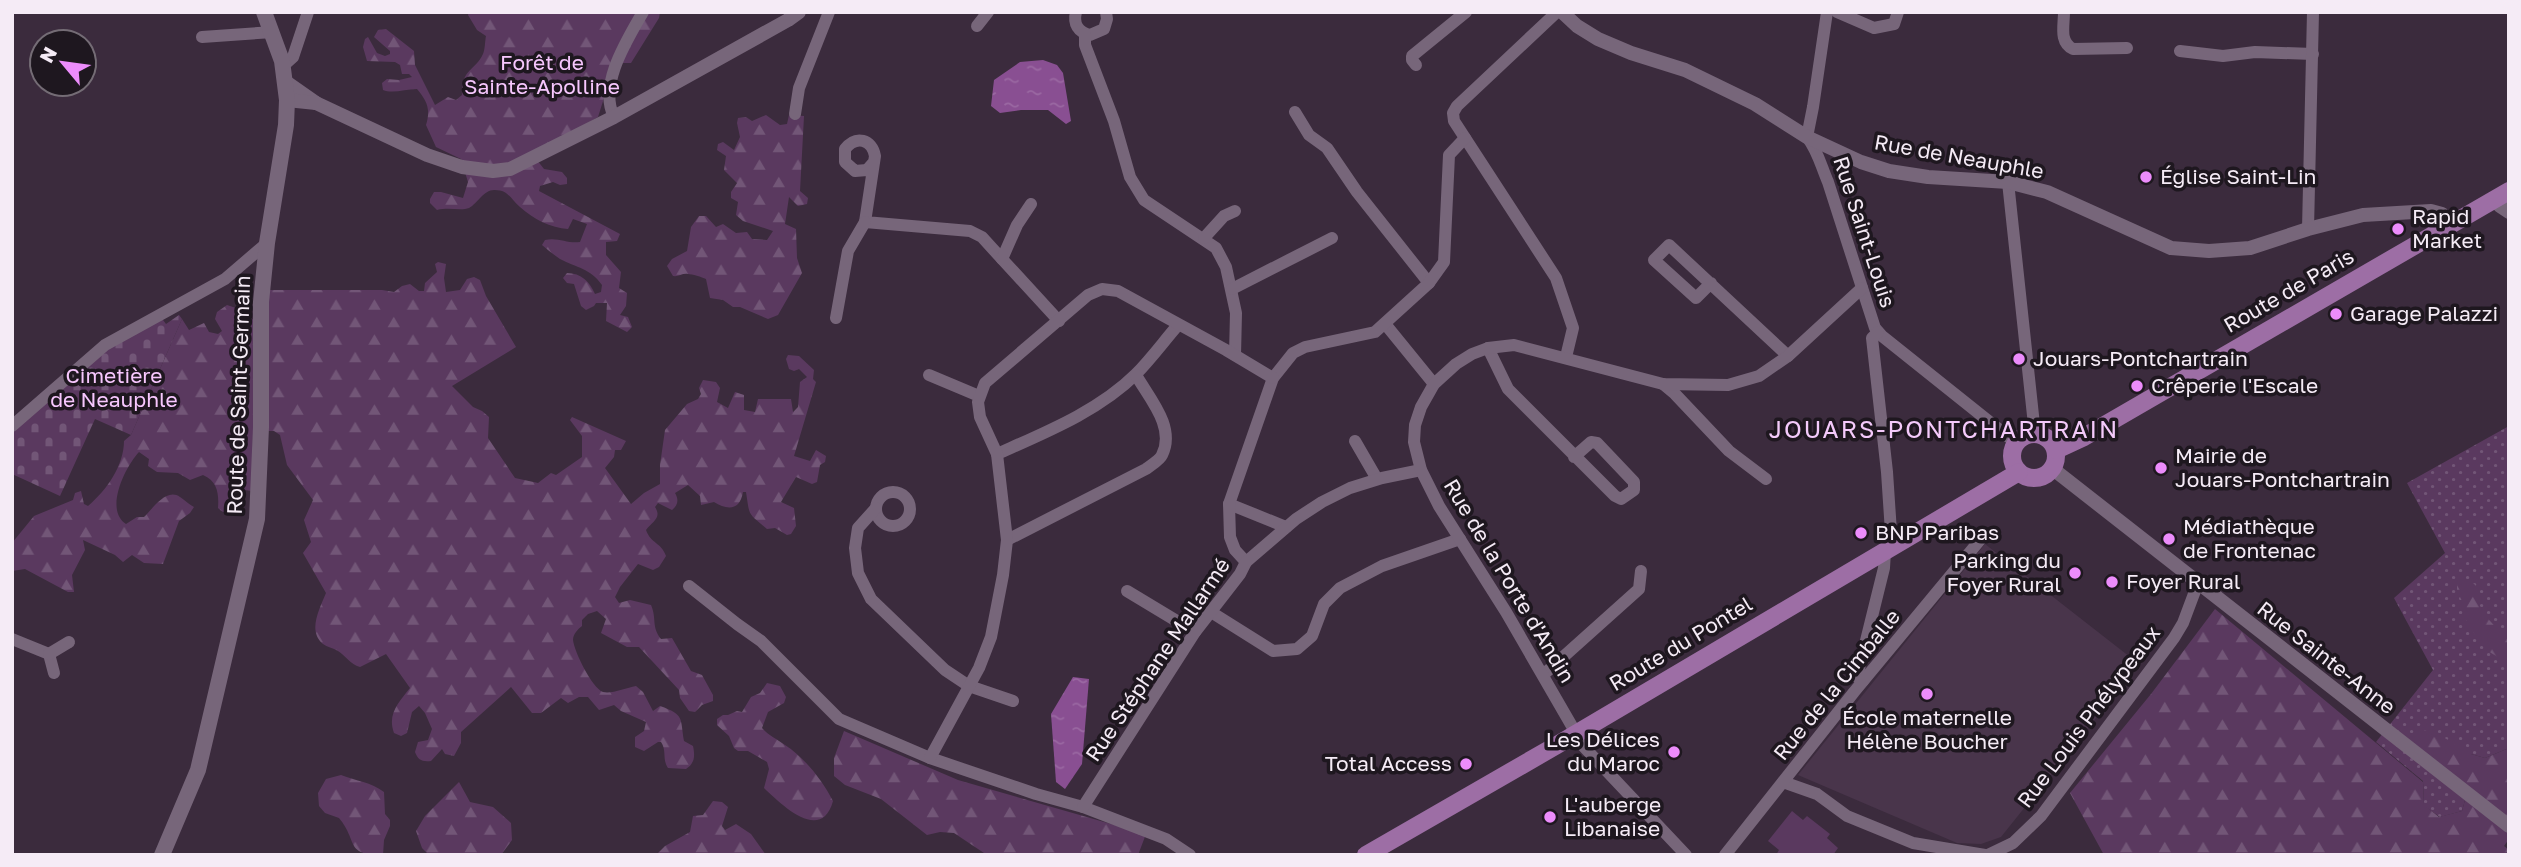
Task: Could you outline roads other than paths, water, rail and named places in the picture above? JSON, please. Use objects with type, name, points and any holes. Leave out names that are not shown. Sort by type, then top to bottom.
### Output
[{"type":"main road","name":"Route de Saint-Germain","points":[[162,855],[198,770],[257,519],[261,428],[261,302],[267,243],[286,125],[287,100],[285,74],[273,32],[264,12]]},
{"type":"main road","name":"Route de Paris","points":[[2056,450],[2084,437],[2502,195]]},
{"type":"main road","points":[[2035,434],[2048,438],[2057,456],[2053,469],[2037,479],[2019,472],[2012,455],[2016,443],[2035,434]]},
{"type":"main road","name":"Route du Pontel","points":[[1366,855],[2019,472]]},
{"type":"street","points":[[308,12],[285,74],[316,103],[426,155],[462,167],[493,171],[510,169],[614,117],[799,12]]},
{"type":"street","points":[[614,117],[607,104],[614,71],[643,12]]},
{"type":"street","points":[[795,114],[799,88],[829,12]]},
{"type":"street","points":[[976,26],[988,12]]},
{"type":"street","points":[[1076,12],[1077,27],[1085,34],[1095,34],[1104,29],[1106,12]]},
{"type":"street","points":[[1416,65],[1412,56],[1466,12]]},
{"type":"street","points":[[1559,12],[1457,106],[1453,113],[1454,121],[1556,278],[1573,328],[1566,357]]},
{"type":"street","name":"Rue de Neauphle","points":[[1559,12],[1598,39],[1685,70],[1755,104],[1807,137],[1861,162],[1889,171],[2008,183],[2047,192],[2171,248],[2208,251],[2250,248],[2363,215],[2426,211],[2441,214],[2448,225]]},
{"type":"street","points":[[1807,137],[1814,107],[1827,12]]},
{"type":"street","points":[[1838,12],[1874,28],[1894,24],[1898,12]]},
{"type":"street","points":[[2064,12],[2063,38],[2066,45],[2073,49],[2127,48]]},
{"type":"street","points":[[2308,229],[2313,12]]},
{"type":"street","points":[[202,37],[273,32]]},
{"type":"street","points":[[1085,34],[1085,45],[1114,121],[1130,177],[1144,200],[1216,248],[1226,267],[1233,289],[1236,313],[1236,355]]},
{"type":"street","points":[[2180,51],[2223,56],[2255,52],[2313,54]]},
{"type":"street","points":[[287,100],[316,103]]},
{"type":"street","points":[[1295,112],[1309,135],[1327,148],[1357,192],[1429,283]]},
{"type":"street","name":"Rue Saint-Louis","points":[[1807,137],[1818,153],[1819,163],[1828,182],[1878,332],[1872,338],[1887,472],[1889,549]]},
{"type":"street","points":[[1246,562],[1230,537],[1228,504],[1273,378],[1293,353],[1305,347],[1364,336],[1385,325],[1429,283],[1444,262],[1450,155],[1465,138]]},
{"type":"street","points":[[836,318],[848,251],[865,222],[874,162]]},
{"type":"street","points":[[2008,183],[2035,434]]},
{"type":"street","points":[[2502,195],[2500,206],[2509,212]]},
{"type":"street","points":[[1002,258],[1017,225],[1031,204]]},
{"type":"street","points":[[1203,239],[1224,216],[1235,211]]},
{"type":"street","points":[[865,222],[970,231],[982,237],[1059,321]]},
{"type":"street","points":[[1233,289],[1332,238]]},
{"type":"street","points":[[12,426],[33,411],[105,345],[225,279],[267,243]]},
{"type":"street","points":[[1711,284],[1696,298],[1654,260],[1669,244],[1788,356]]},
{"type":"street","points":[[243,264],[264,275]]},
{"type":"street","name":"Rue de la Porte d'Andin","points":[[1686,855],[1584,747],[1543,675],[1438,506],[1421,470],[1414,442],[1415,425],[1421,407],[1434,384],[1456,364],[1488,348],[1514,345],[1662,384],[1728,385],[1759,376],[1788,356],[1862,288]]},
{"type":"street","points":[[930,758],[969,687],[991,638],[999,605],[1007,540],[997,454],[979,417],[979,396],[985,383],[1088,295],[1102,289],[1118,291],[1273,378]]},
{"type":"street","points":[[997,454],[1044,433],[1099,403],[1136,375],[1178,325]]},
{"type":"street","points":[[1385,325],[1434,384]]},
{"type":"street","points":[[1878,332],[2016,443]]},
{"type":"street","points":[[1488,348],[1508,389],[1574,457],[1615,496],[1621,499],[1634,490],[1634,482],[1597,443],[1591,442],[1574,457]]},
{"type":"street","points":[[929,375],[979,396]]},
{"type":"street","points":[[1007,540],[1146,469],[1162,457],[1167,436],[1165,426],[1136,375]]},
{"type":"street","points":[[1662,384],[1675,394],[1729,451],[1766,479]]},
{"type":"street","points":[[1355,441],[1377,479]]},
{"type":"street","name":"Rue Sainte-Anne","points":[[2053,469],[2509,826]]},
{"type":"street","name":"Rue Stéphane Mallarmé","points":[[1083,807],[1195,632],[1246,562],[1286,527],[1322,502],[1350,488],[1377,479],[1421,470]]},
{"type":"street","points":[[1228,504],[1286,527]]},
{"type":"street","points":[[876,508],[858,528],[855,548],[858,572],[871,599],[945,670],[969,687],[1013,701]]},
{"type":"street","points":[[1211,612],[1273,651],[1297,649],[1312,636],[1324,604],[1340,588],[1382,566],[1460,539]]},
{"type":"street","name":"Rue de la Cimballe","points":[[1725,855],[1863,681],[1980,540]]},
{"type":"street","points":[[1863,681],[1857,677],[1889,549]]},
{"type":"street","points":[[1543,675],[1639,589],[1641,571]]},
{"type":"street","name":"Rue Louis Phélypeaux","points":[[1783,782],[1817,794],[1847,816],[1913,843],[1987,855],[2013,843],[2041,816],[2174,638],[2183,623],[2198,583]]},
{"type":"street","points":[[689,586],[761,641],[839,719],[930,758],[1083,807],[1166,839],[1190,855]]},
{"type":"street","points":[[1127,592],[1195,632]]},
{"type":"street","points":[[12,639],[49,654]]},
{"type":"street","points":[[49,654],[69,642]]},
{"type":"street","points":[[49,654],[54,673]]},
{"type":"water","points":[[1043,60],[1057,65],[1063,73],[1071,121],[1066,124],[1048,110],[1000,113],[991,106],[994,80],[1020,62]]},
{"type":"water","points":[[1073,677],[1089,679],[1082,764],[1065,789],[1056,782],[1051,714]]},
{"type":"place","name":"Église Saint-Lin","points":[[2146,177]]},
{"type":"place","name":"Rapid Market","points":[[2398,229]]},
{"type":"place","name":"Garage Palazzi","points":[[2336,314]]},
{"type":"place","name":"Jouars-Pontchartrain","points":[[2019,359]]},
{"type":"place","name":"Crêperie l'Escale","points":[[2137,386]]},
{"type":"place","name":"Mairie de Jouars-Pontchartrain","points":[[2161,468]]},
{"type":"place","name":"BNP Paribas","points":[[1861,533]]},
{"type":"place","name":"Médiathèque de Frontenac","points":[[2169,539]]},
{"type":"place","name":"Parking du Foyer Rural","points":[[2075,573]]},
{"type":"place","name":"Foyer Rural","points":[[2112,582]]},
{"type":"place","name":"École maternelle Hélène Boucher","points":[[1927,694]]},
{"type":"place","name":"Les Délices du Maroc","points":[[1674,752]]},
{"type":"place","name":"Total Access","points":[[1466,764]]},
{"type":"place","name":"L'auberge Libanaise","points":[[1550,817]]},
{"type":"district","name":"JOUARS-PONTCHARTRAIN","points":[[1944,430]]},
{"type":"park label","name":"Forêt de Sainte-Apolline","points":[[542,75]]},
{"type":"park label","name":"Cimetière de Neauphle","points":[[114,388]]}]
